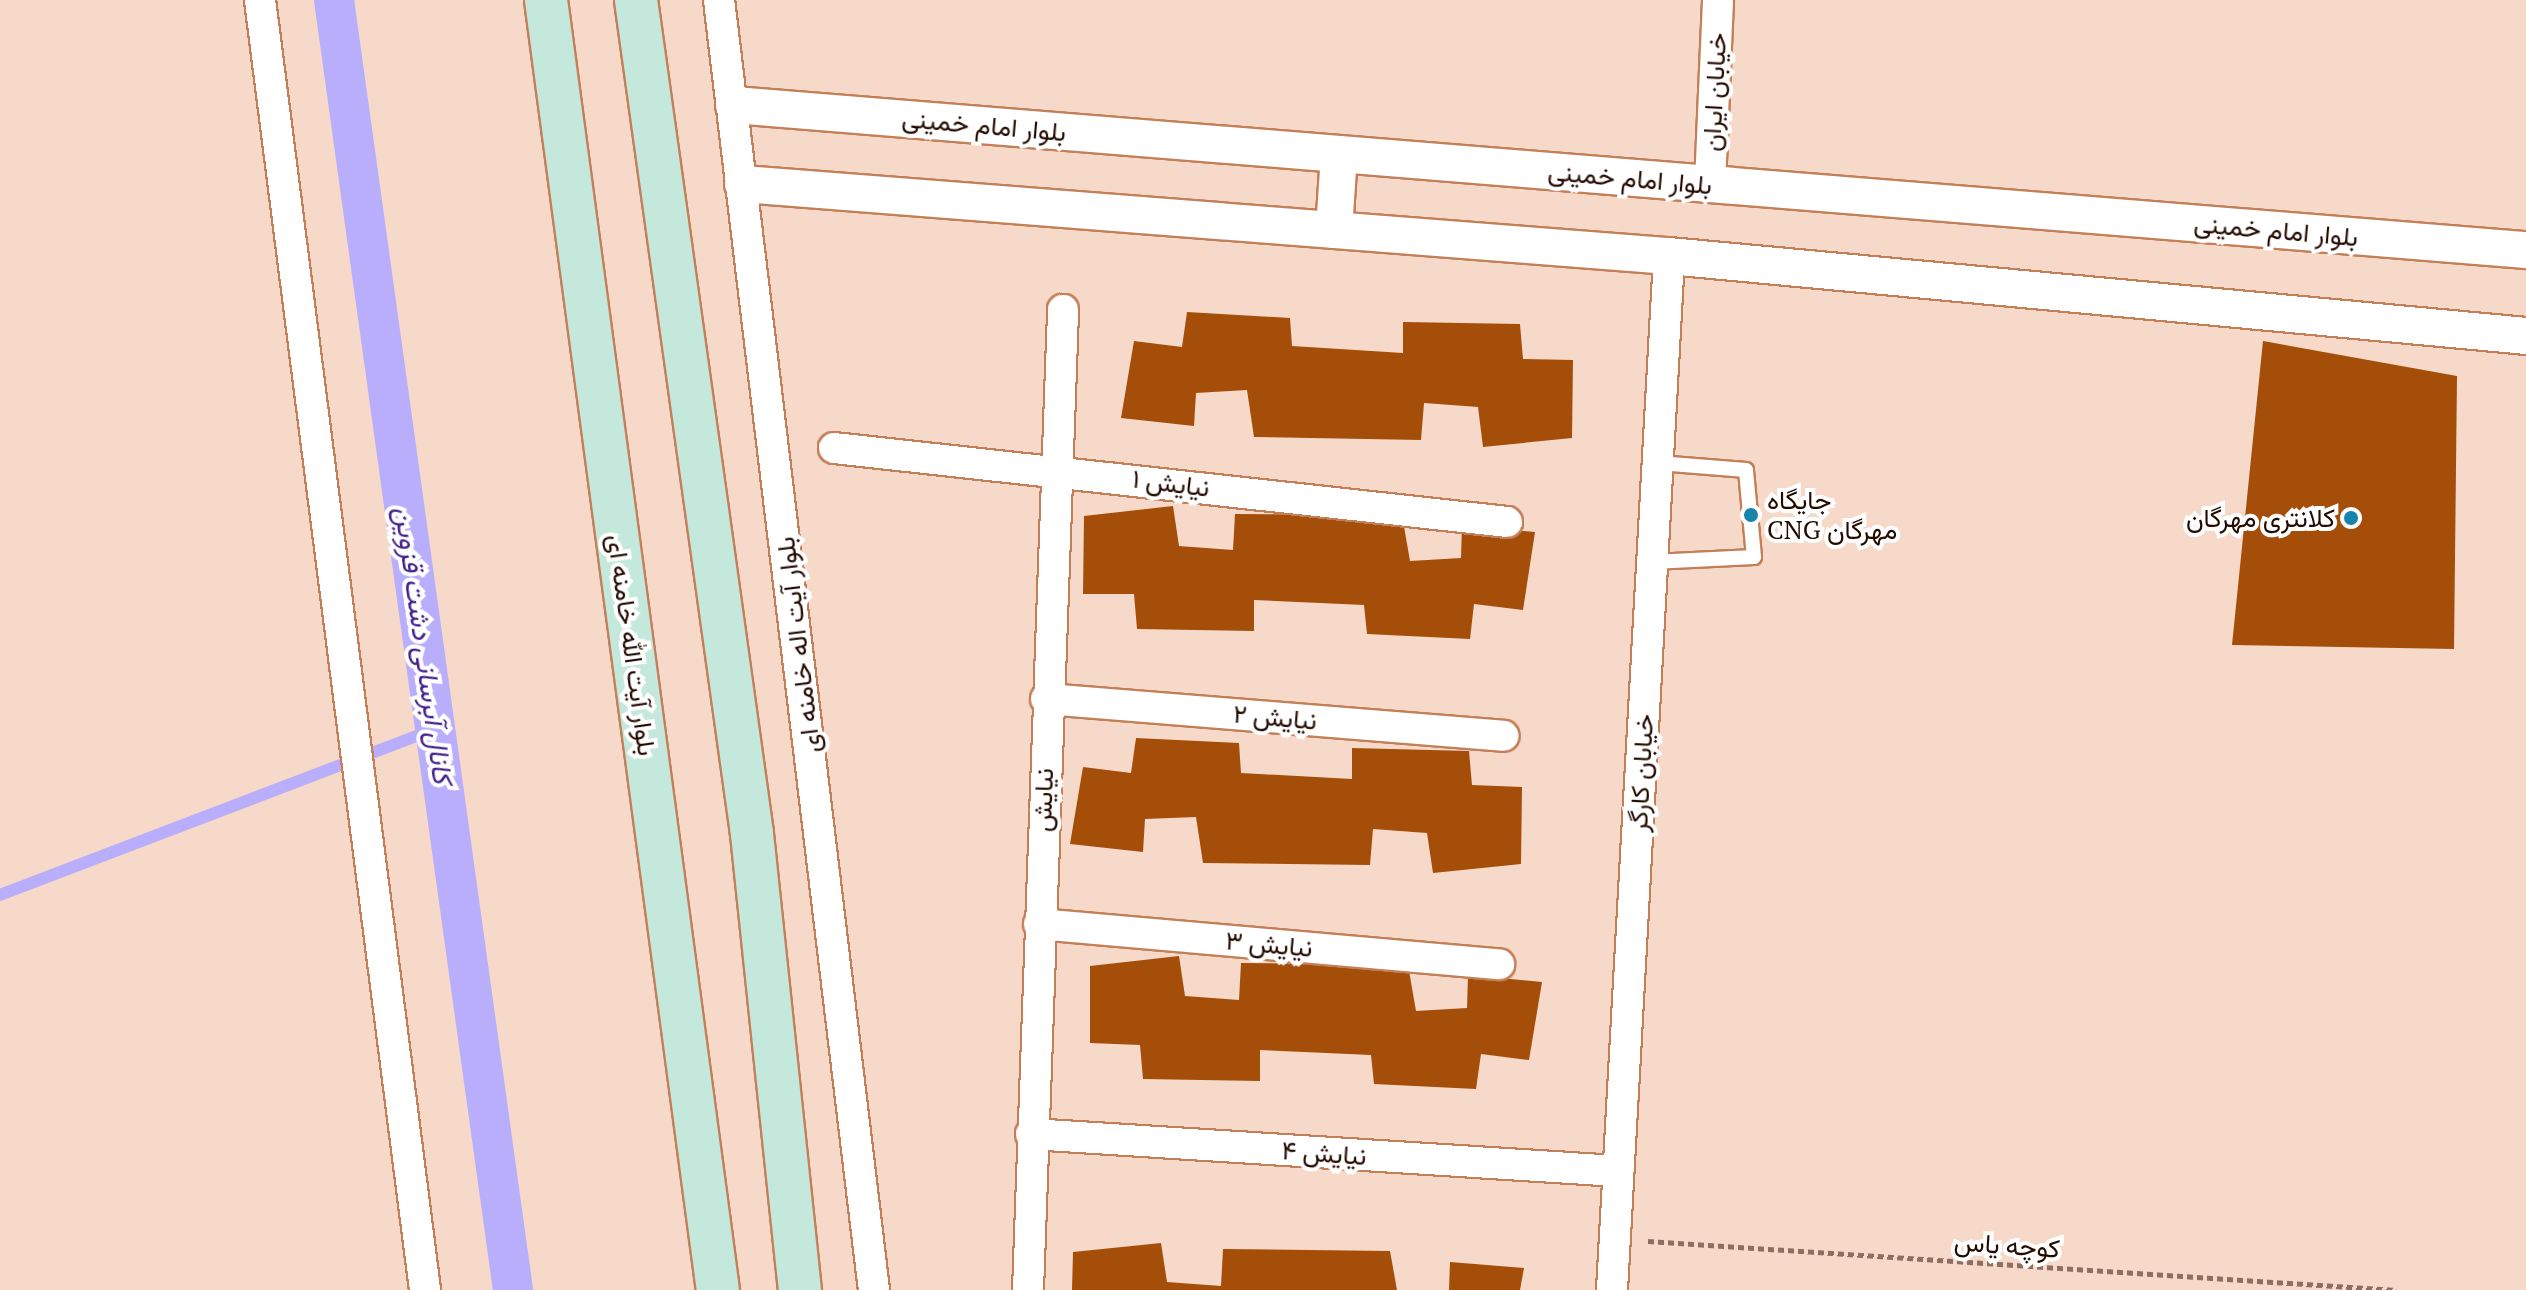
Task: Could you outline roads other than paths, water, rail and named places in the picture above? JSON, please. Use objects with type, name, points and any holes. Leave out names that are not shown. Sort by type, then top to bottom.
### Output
[{"type":"main road","name":"بلوار آیت الله خامنه ای","points":[[546,0],[718,1290]]},
{"type":"main road","points":[[636,0],[752,834],[800,1290]]},
{"type":"street","points":[[260,0],[425,1290]]},
{"type":"street","name":"بلوار آیت اله خامنه ای","points":[[719,0],[874,1290]]},
{"type":"street","name":"خیابان ایران","points":[[1710,184],[1718,0]]},
{"type":"street","name":"بلوار امام خمینی","points":[[734,105],[2526,250]]},
{"type":"street","points":[[1334,230],[1339,154]]},
{"type":"street","points":[[743,184],[1669,256],[2526,336]]},
{"type":"street","name":"خیابان کارگر","points":[[1612,1290],[1669,256]]},
{"type":"street","name":"نیایش","points":[[1028,1290],[1046,699],[1063,310]]},
{"type":"street","name":"نیایش ۱","points":[[834,448],[1055,469],[1507,522]]},
{"type":"street","name":"نیایش ۲","points":[[1046,699],[1504,736]]},
{"type":"street","name":"نیایش ۳","points":[[1039,924],[1499,964]]},
{"type":"street","name":"نیایش ۴","points":[[1031,1134],[1617,1171]]},
{"type":"lane","points":[[1652,562],[1754,557],[1746,470],[1658,463]]},
{"type":"waterway","name":"کانال آبرسانی دشت قزوین","points":[[334,0],[513,1290]]},
{"type":"waterway","points":[[0,895],[435,729]]},
{"type":"place","name":"جایگاه CNG مهرگان","points":[[1751,515]]},
{"type":"place","name":"کلانتری مهرگان","points":[[2351,518]]}]
